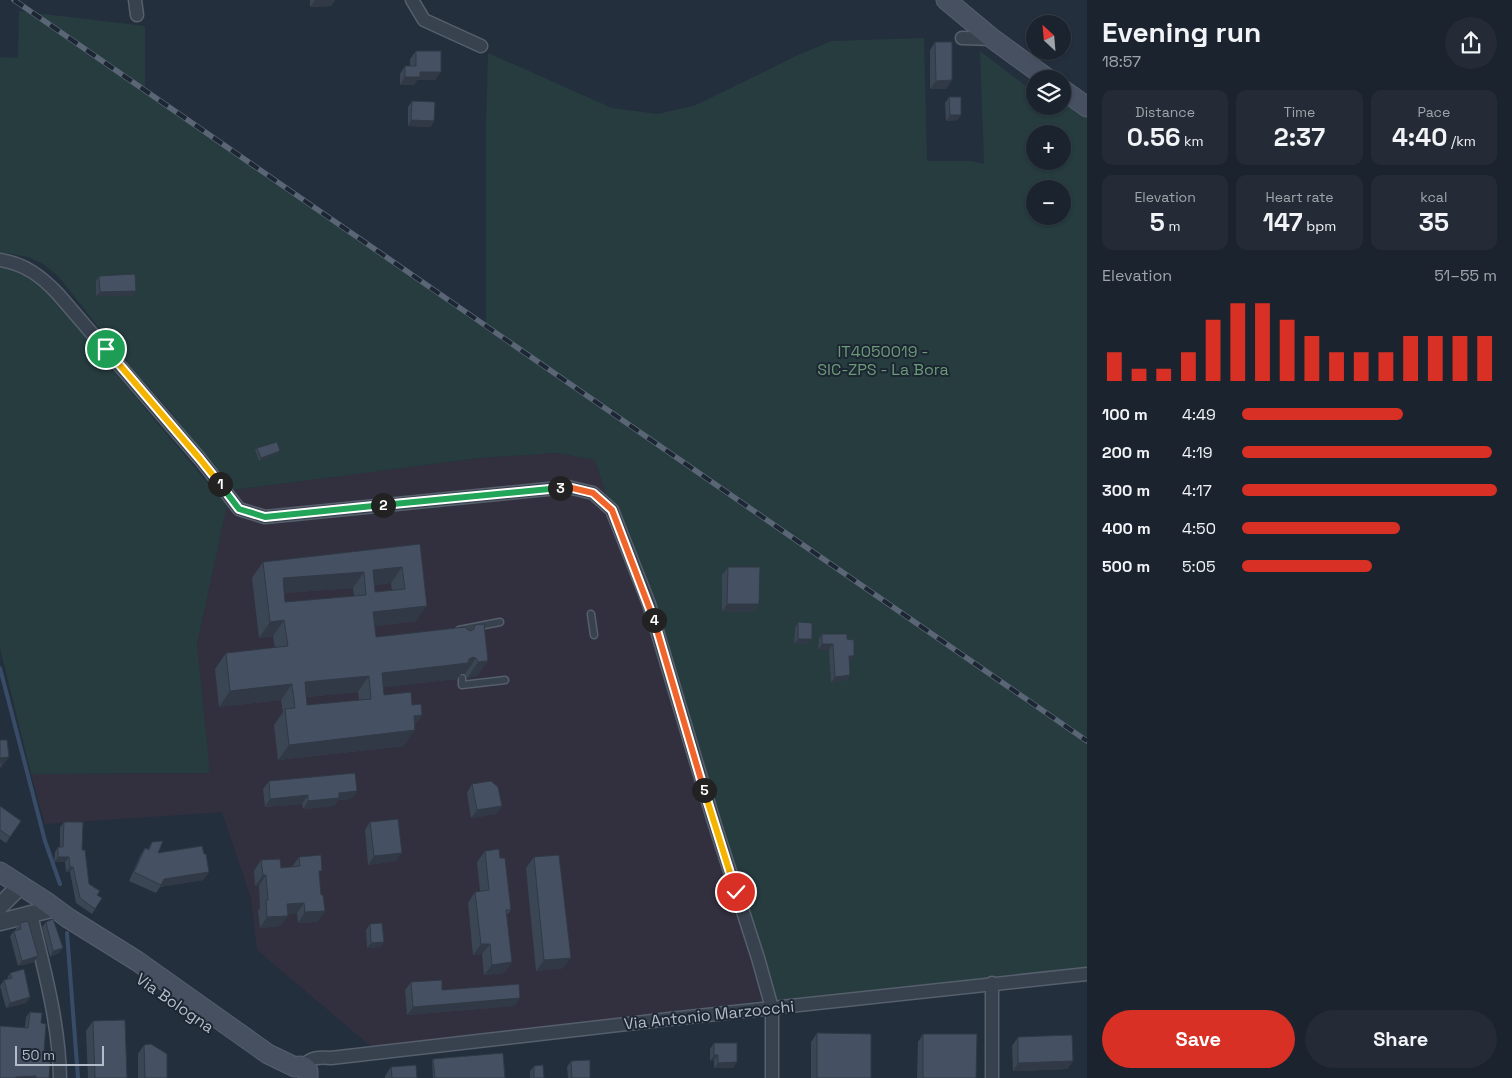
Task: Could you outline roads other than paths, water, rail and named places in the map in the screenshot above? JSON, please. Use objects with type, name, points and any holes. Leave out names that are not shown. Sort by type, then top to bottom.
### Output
[{"type":"main road","points":[[946,0],[993,39],[1036,70]]},
{"type":"main road","points":[[1071,95],[1087,107]]},
{"type":"main road","name":"Via Bologna","points":[[0,872],[152,972],[268,1054],[302,1074]]},
{"type":"main road","name":"Via Bologna","points":[[61,913],[89,942],[262,1062],[302,1074]]},
{"type":"street","points":[[135,0],[137,15]]},
{"type":"street","points":[[412,0],[424,20],[481,46]]},
{"type":"street","points":[[962,38],[993,39]]},
{"type":"street","points":[[0,260],[17,264],[45,280],[200,459],[239,509],[265,517],[568,487],[593,493],[612,510],[649,604],[715,825],[758,958],[772,1008],[772,1078]]},
{"type":"street","points":[[0,906],[26,888]]},
{"type":"street","points":[[26,888],[15,918],[53,1007],[60,1053],[60,1078]]},
{"type":"street","points":[[15,918],[61,913]]},
{"type":"street","points":[[102,939],[111,958]]},
{"type":"street","points":[[152,972],[157,983],[179,1000],[182,1007]]},
{"type":"street","name":"Via Antonio Marzocchi","points":[[302,1074],[309,1060],[318,1057],[332,1058],[1087,974]]},
{"type":"street","points":[[992,984],[992,1078]]},
{"type":"lane","points":[[591,614],[594,635]]},
{"type":"lane","points":[[458,636],[458,630],[500,622]]},
{"type":"lane","points":[[462,678],[462,685],[505,680]]},
{"type":"waterway","points":[[0,668],[45,841],[60,884]]},
{"type":"waterway","points":[[67,933],[78,1078]]},
{"type":"railway","points":[[14,0],[1087,741]]},
{"type":"park label","name":"IT4050019 - SIC-ZPS - La Bora","points":[[883,360]]}]
